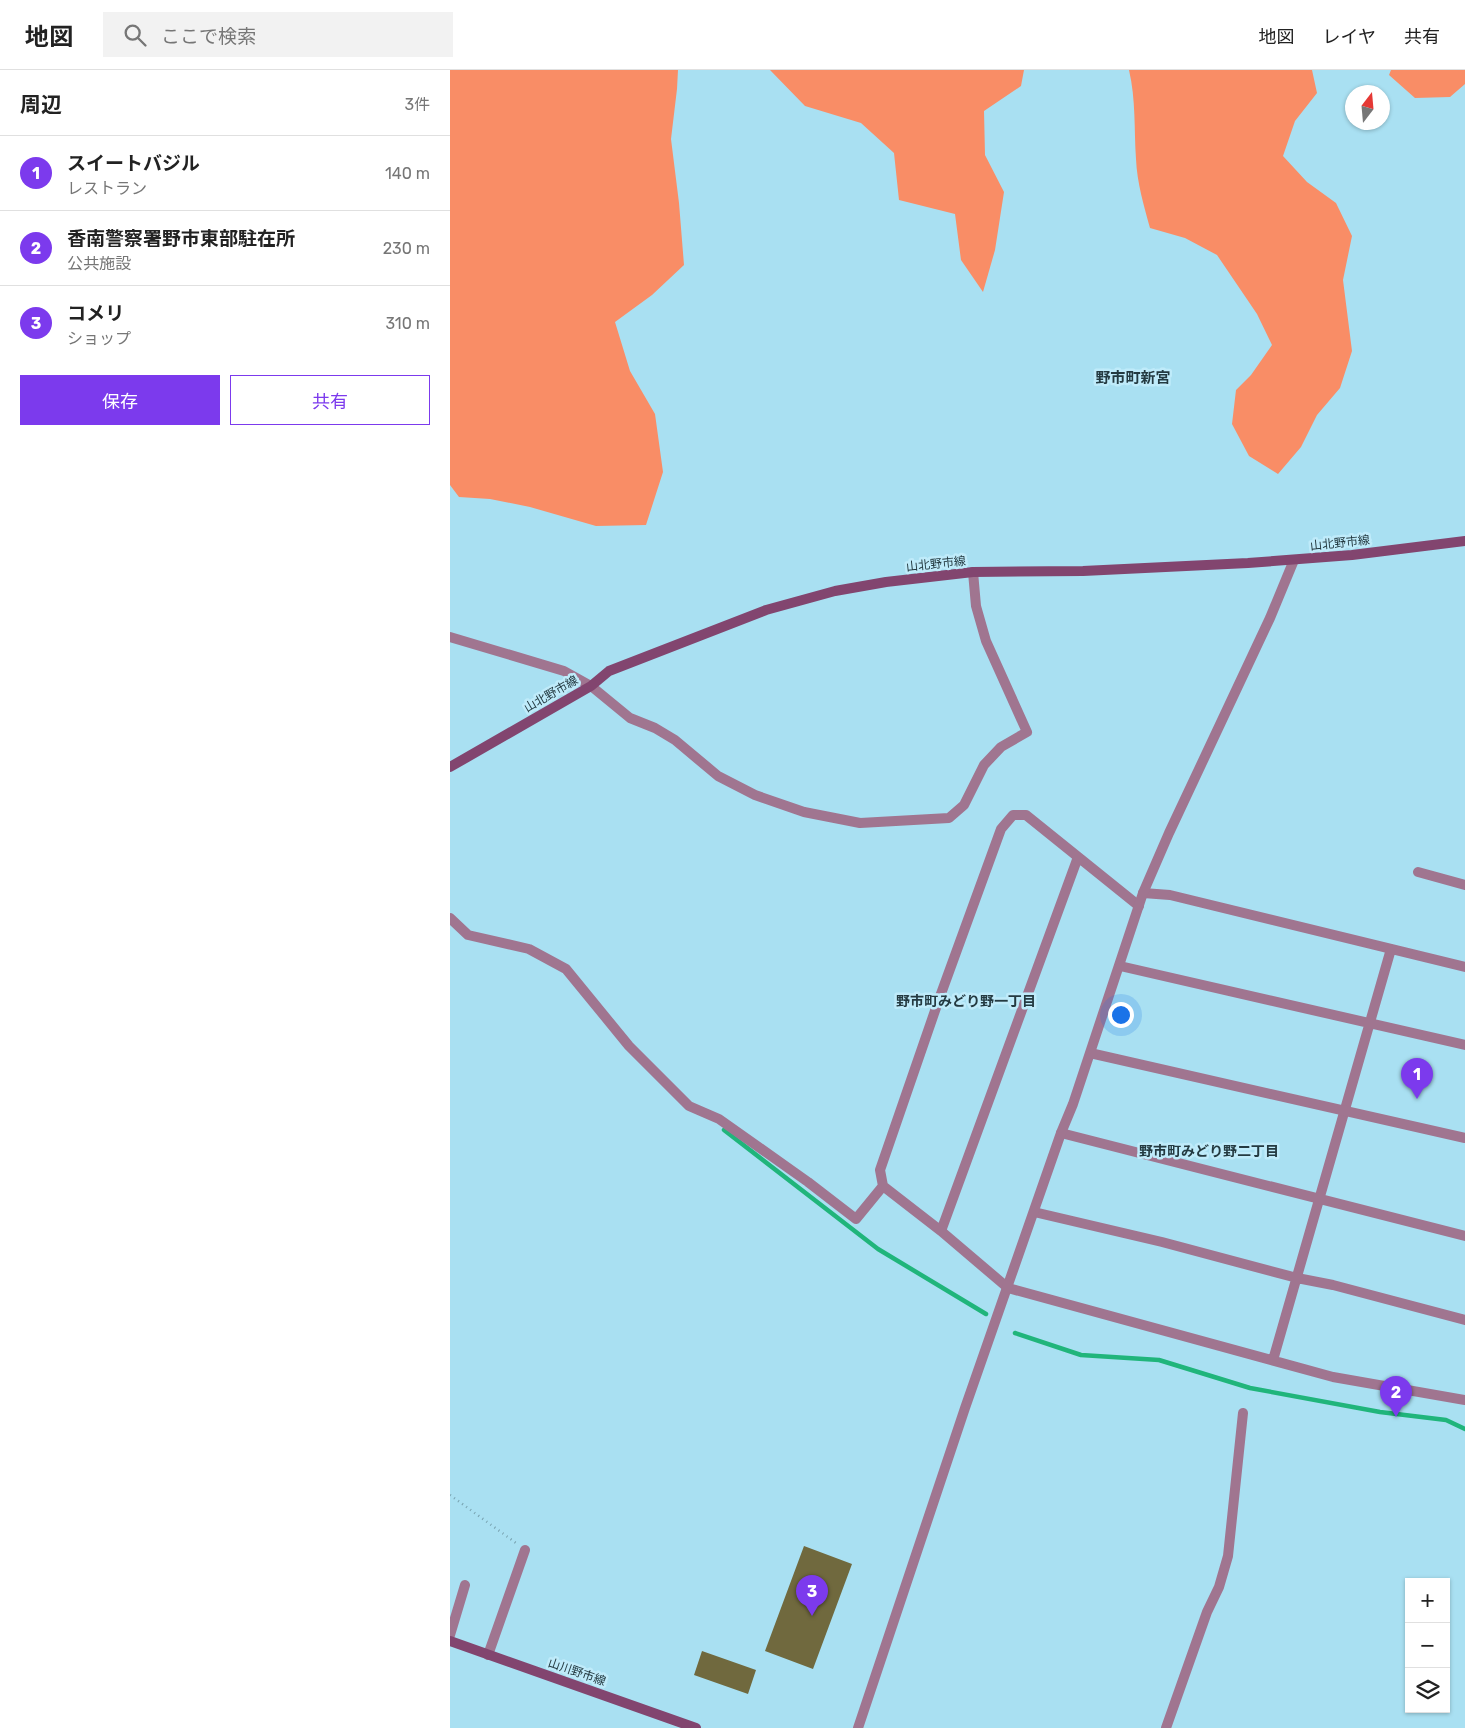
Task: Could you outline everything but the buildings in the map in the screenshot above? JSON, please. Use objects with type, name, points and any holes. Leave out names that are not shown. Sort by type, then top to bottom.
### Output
[{"type":"main road","name":"山北野市線","points":[[450,767],[591,686],[609,671],[766,610],[835,591],[886,582],[973,572],[1093,571],[1294,560],[1465,541]]},
{"type":"main road","name":"山川野市線","points":[[450,1641],[696,1728]]},
{"type":"street","points":[[858,1728],[965,1408],[1061,1133],[1073,1104],[1143,893],[1169,833],[1270,618],[1294,560]]},
{"type":"street","points":[[450,637],[564,671],[591,686],[630,718],[655,728],[675,740],[718,776],[755,795],[804,812],[860,823],[949,818],[964,805],[984,764],[1001,747],[1027,732],[986,641],[976,606],[973,572]]},
{"type":"street","points":[[1139,906],[1026,815],[1012,815],[1001,829],[938,1002],[880,1170],[884,1186],[1008,1288],[1333,1377],[1465,1400]]},
{"type":"street","points":[[940,1231],[1078,857]]},
{"type":"street","points":[[1418,872],[1465,885]]},
{"type":"street","points":[[1143,893],[1170,895],[1465,967]]},
{"type":"street","points":[[450,918],[468,935],[529,949],[566,969],[629,1046],[689,1106],[719,1119],[808,1182],[856,1220],[884,1186]]},
{"type":"street","points":[[1273,1360],[1391,949]]},
{"type":"street","points":[[1120,966],[1465,1045]]},
{"type":"street","points":[[1090,1054],[1465,1138]]},
{"type":"street","points":[[1061,1133],[1465,1236]]},
{"type":"street","points":[[1034,1212],[1162,1242],[1465,1320]]},
{"type":"street","points":[[1166,1728],[1207,1612],[1220,1587],[1228,1556],[1242,1413]]},
{"type":"street","points":[[488,1655],[525,1550]]},
{"type":"street","points":[[450,1635],[465,1585]]},
{"type":"path","points":[[450,1496],[525,1550]]},
{"type":"shaded area","points":[[450,70],[678,70],[671,139],[684,265],[652,295],[615,322],[630,371],[655,414],[663,472],[646,525],[596,526],[530,507],[490,499],[459,497],[450,485]]},
{"type":"shaded area","points":[[770,70],[1024,70],[1021,86],[984,111],[985,155],[1004,192],[995,250],[983,292],[961,260],[955,214],[899,200],[894,153],[861,123],[805,106]]},
{"type":"shaded area","points":[[1129,70],[1312,70],[1317,93],[1295,121],[1283,156],[1307,182],[1336,203],[1352,236],[1343,280],[1352,351],[1340,388],[1317,415],[1301,447],[1278,474],[1249,456],[1232,424],[1236,390],[1251,375],[1272,345],[1257,314],[1217,255],[1185,238],[1150,228],[1138,177],[1134,103]]},
{"type":"shaded area","points":[[1391,70],[1465,70],[1465,84],[1450,97],[1415,98],[1389,75]]},
{"type":"waterway","points":[[724,1130],[878,1249],[986,1314]]},
{"type":"waterway","points":[[1015,1333],[1081,1355],[1159,1360],[1250,1388],[1380,1412],[1446,1420],[1465,1429]]},
{"type":"place","name":"スイートバジル","points":[[1417,1099]]},
{"type":"place","name":"香南警察署野市東部駐在所","points":[[1396,1417]]},
{"type":"place","name":"コメリ","points":[[812,1616]]},
{"type":"district","name":"野市町新宮","points":[[1133,378]]},
{"type":"district","name":"野市町みどり野一丁目","points":[[966,1001]]},
{"type":"district","name":"野市町みどり野二丁目","points":[[1209,1151]]}]
